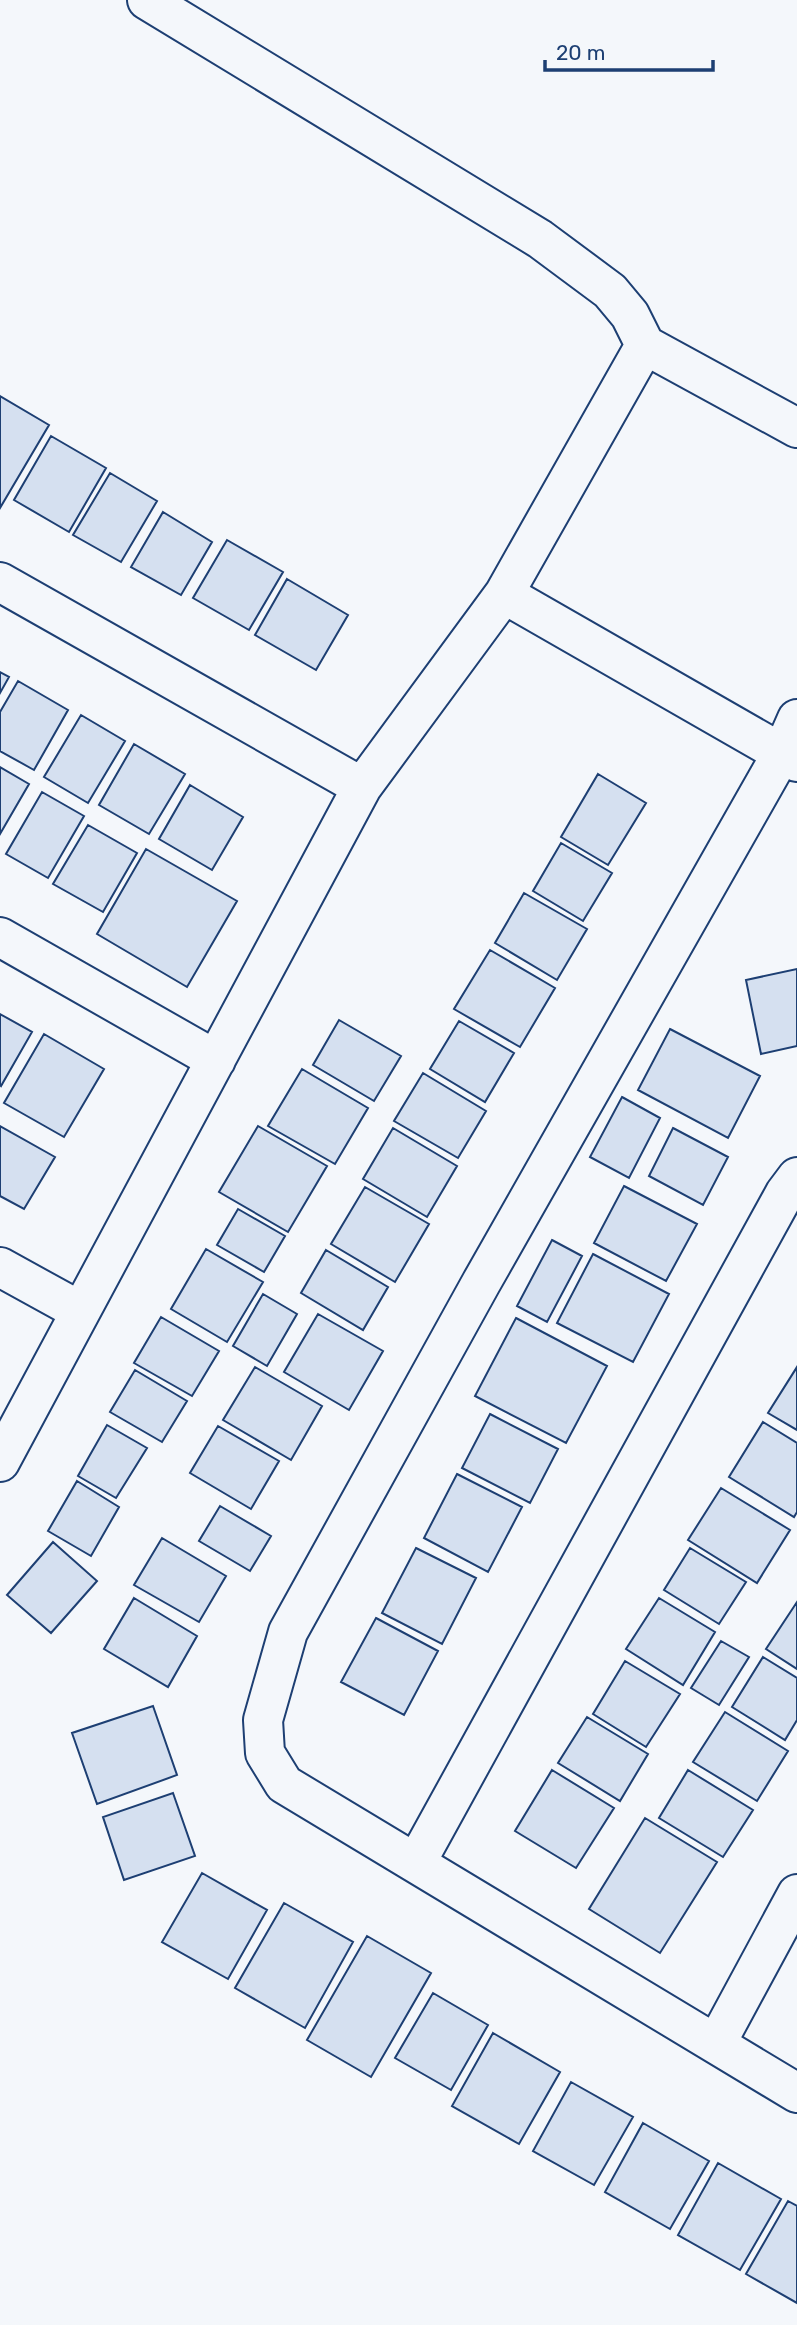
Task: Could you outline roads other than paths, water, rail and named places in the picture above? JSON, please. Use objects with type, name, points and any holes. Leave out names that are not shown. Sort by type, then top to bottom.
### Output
[{"type":"street","points":[[147,0],[540,240],[610,291],[630,315],[645,345],[797,428]]},
{"type":"street","points":[[0,1462],[362,787],[504,594],[645,345]]},
{"type":"street","points":[[0,582],[362,787]]},
{"type":"street","points":[[504,594],[792,745],[481,1283],[288,1632],[263,1720],[265,1753],[284,1784],[797,2093]]},
{"type":"street","points":[[0,937],[216,1060]]},
{"type":"street","points":[[416,1863],[785,1193],[797,1177]]},
{"type":"street","points":[[0,1267],[80,1311]]},
{"type":"street","points":[[716,2044],[797,1894]]}]
